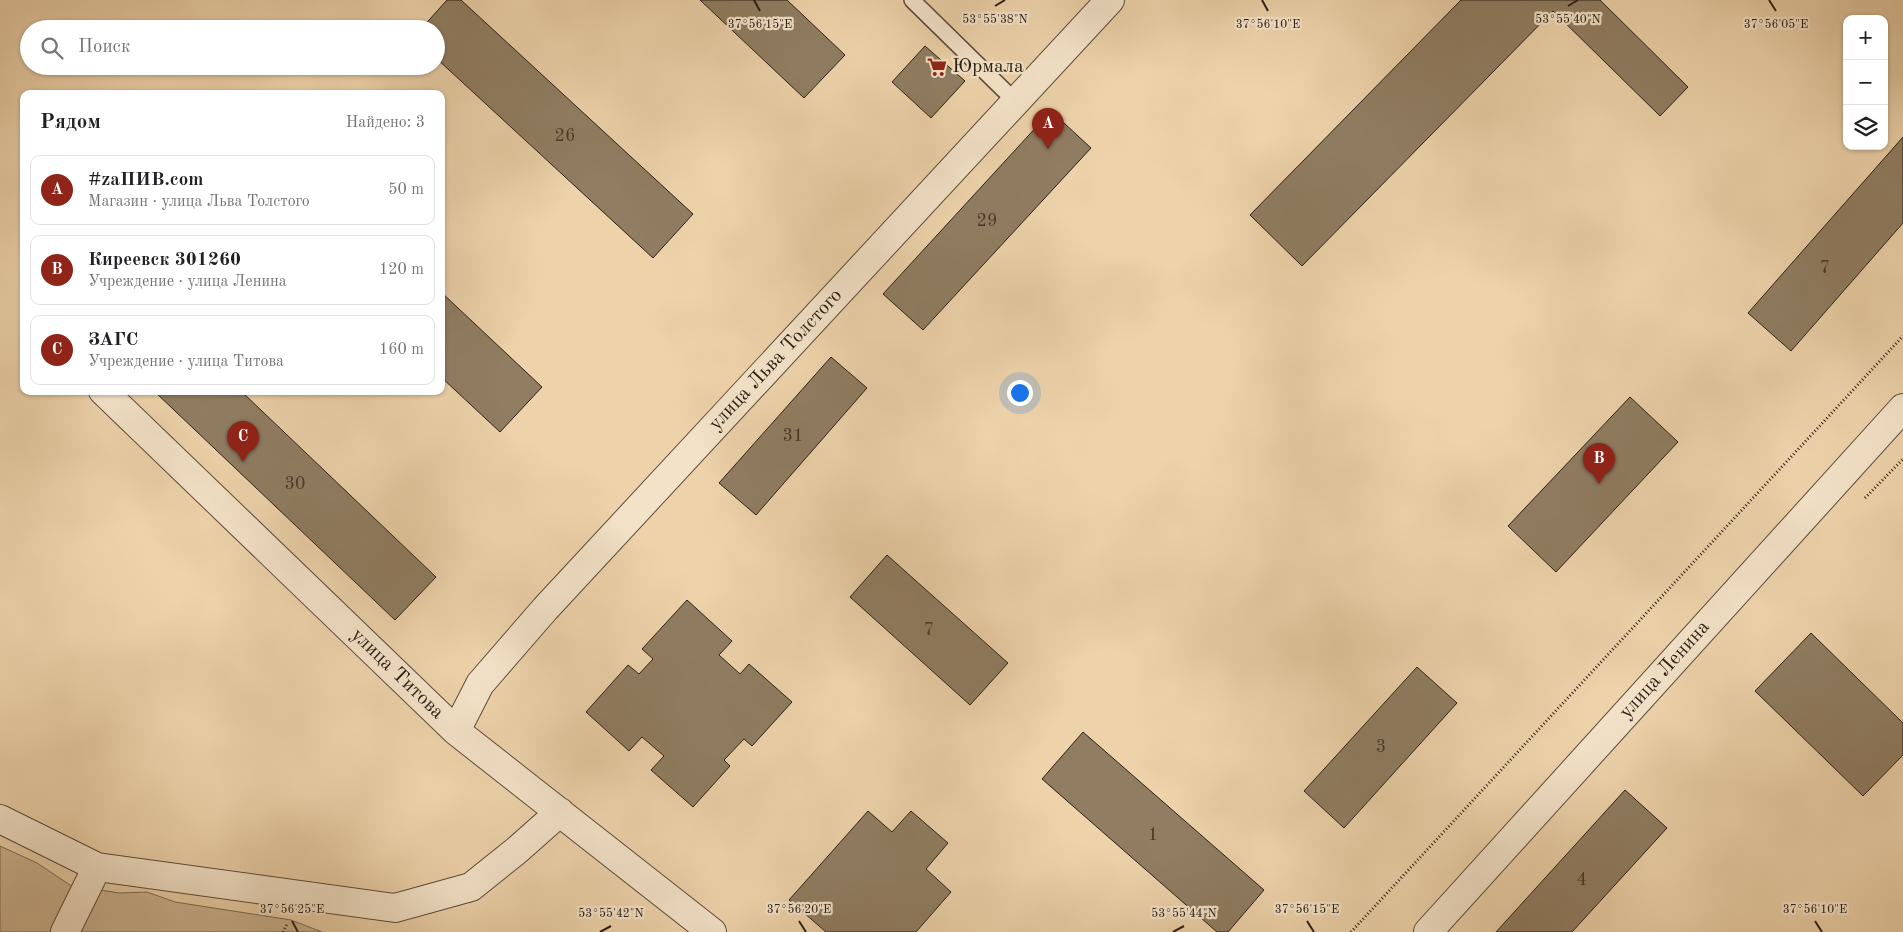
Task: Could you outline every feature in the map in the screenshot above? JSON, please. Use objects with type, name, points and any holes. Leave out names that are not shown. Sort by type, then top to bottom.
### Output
[{"type":"street","name":"улица Льва Толстого","points":[[456,731],[480,684],[545,609],[1110,0]]},
{"type":"street","name":"улица Титова","points":[[107,395],[456,731],[712,932]]},
{"type":"street","name":"улица Ленина","points":[[1428,932],[1903,408]]},
{"type":"street","points":[[0,819],[97,867],[395,908],[471,887],[560,812]]},
{"type":"street","points":[[66,932],[97,867]]},
{"type":"lane","points":[[912,0],[1015,101]]},
{"type":"path","points":[[1351,932],[1903,336]]},
{"type":"shaded area","points":[[0,846],[37,863],[70,885],[119,893],[147,892],[175,902],[291,920],[322,932],[0,932]]},
{"type":"building","points":[[447,0],[461,0],[693,214],[653,258],[445,66],[445,20],[429,20]]},
{"type":"building","points":[[700,0],[787,0],[845,55],[804,98]]},
{"type":"building","points":[[1461,0],[1600,0],[1688,87],[1660,116],[1553,11],[1302,266],[1250,215]]},
{"type":"building","points":[[925,46],[965,81],[931,118],[892,82]]},
{"type":"building","points":[[1051,111],[1091,148],[923,330],[883,294]]},
{"type":"building","points":[[1903,137],[1903,223],[1791,351],[1748,313]]},
{"type":"building","points":[[445,296],[542,387],[500,432],[445,381]]},
{"type":"building","points":[[831,357],[867,388],[756,515],[719,483]]},
{"type":"building","points":[[158,395],[245,395],[436,577],[395,620]]},
{"type":"building","points":[[1630,397],[1678,442],[1556,572],[1508,526]]},
{"type":"building","points":[[887,555],[1008,663],[970,705],[850,597]]},
{"type":"building","points":[[687,600],[732,641],[719,655],[740,674],[749,664],[792,702],[752,746],[744,739],[724,760],[730,766],[693,807],[651,770],[664,756],[642,737],[629,751],[586,712],[628,665],[639,674],[653,659],[642,649]]},
{"type":"building","points":[[1811,633],[1903,723],[1903,755],[1863,796],[1755,691]]},
{"type":"building","points":[[1417,667],[1457,703],[1344,828],[1304,791]]},
{"type":"building","points":[[1083,732],[1264,890],[1228,932],[1217,932],[1042,779]]},
{"type":"building","points":[[1625,790],[1667,828],[1572,932],[1496,932]]},
{"type":"building","points":[[868,811],[892,832],[911,811],[948,843],[926,869],[951,892],[916,932],[826,932],[789,900]]},
{"type":"place","name":"Юрмала","points":[[937,67]]},
{"type":"place","name":"#zaПИВ.com","points":[[1048,149]]},
{"type":"place","name":"ЗАГС","points":[[243,462]]},
{"type":"place","name":"Киреевск 301260","points":[[1599,484]]}]
